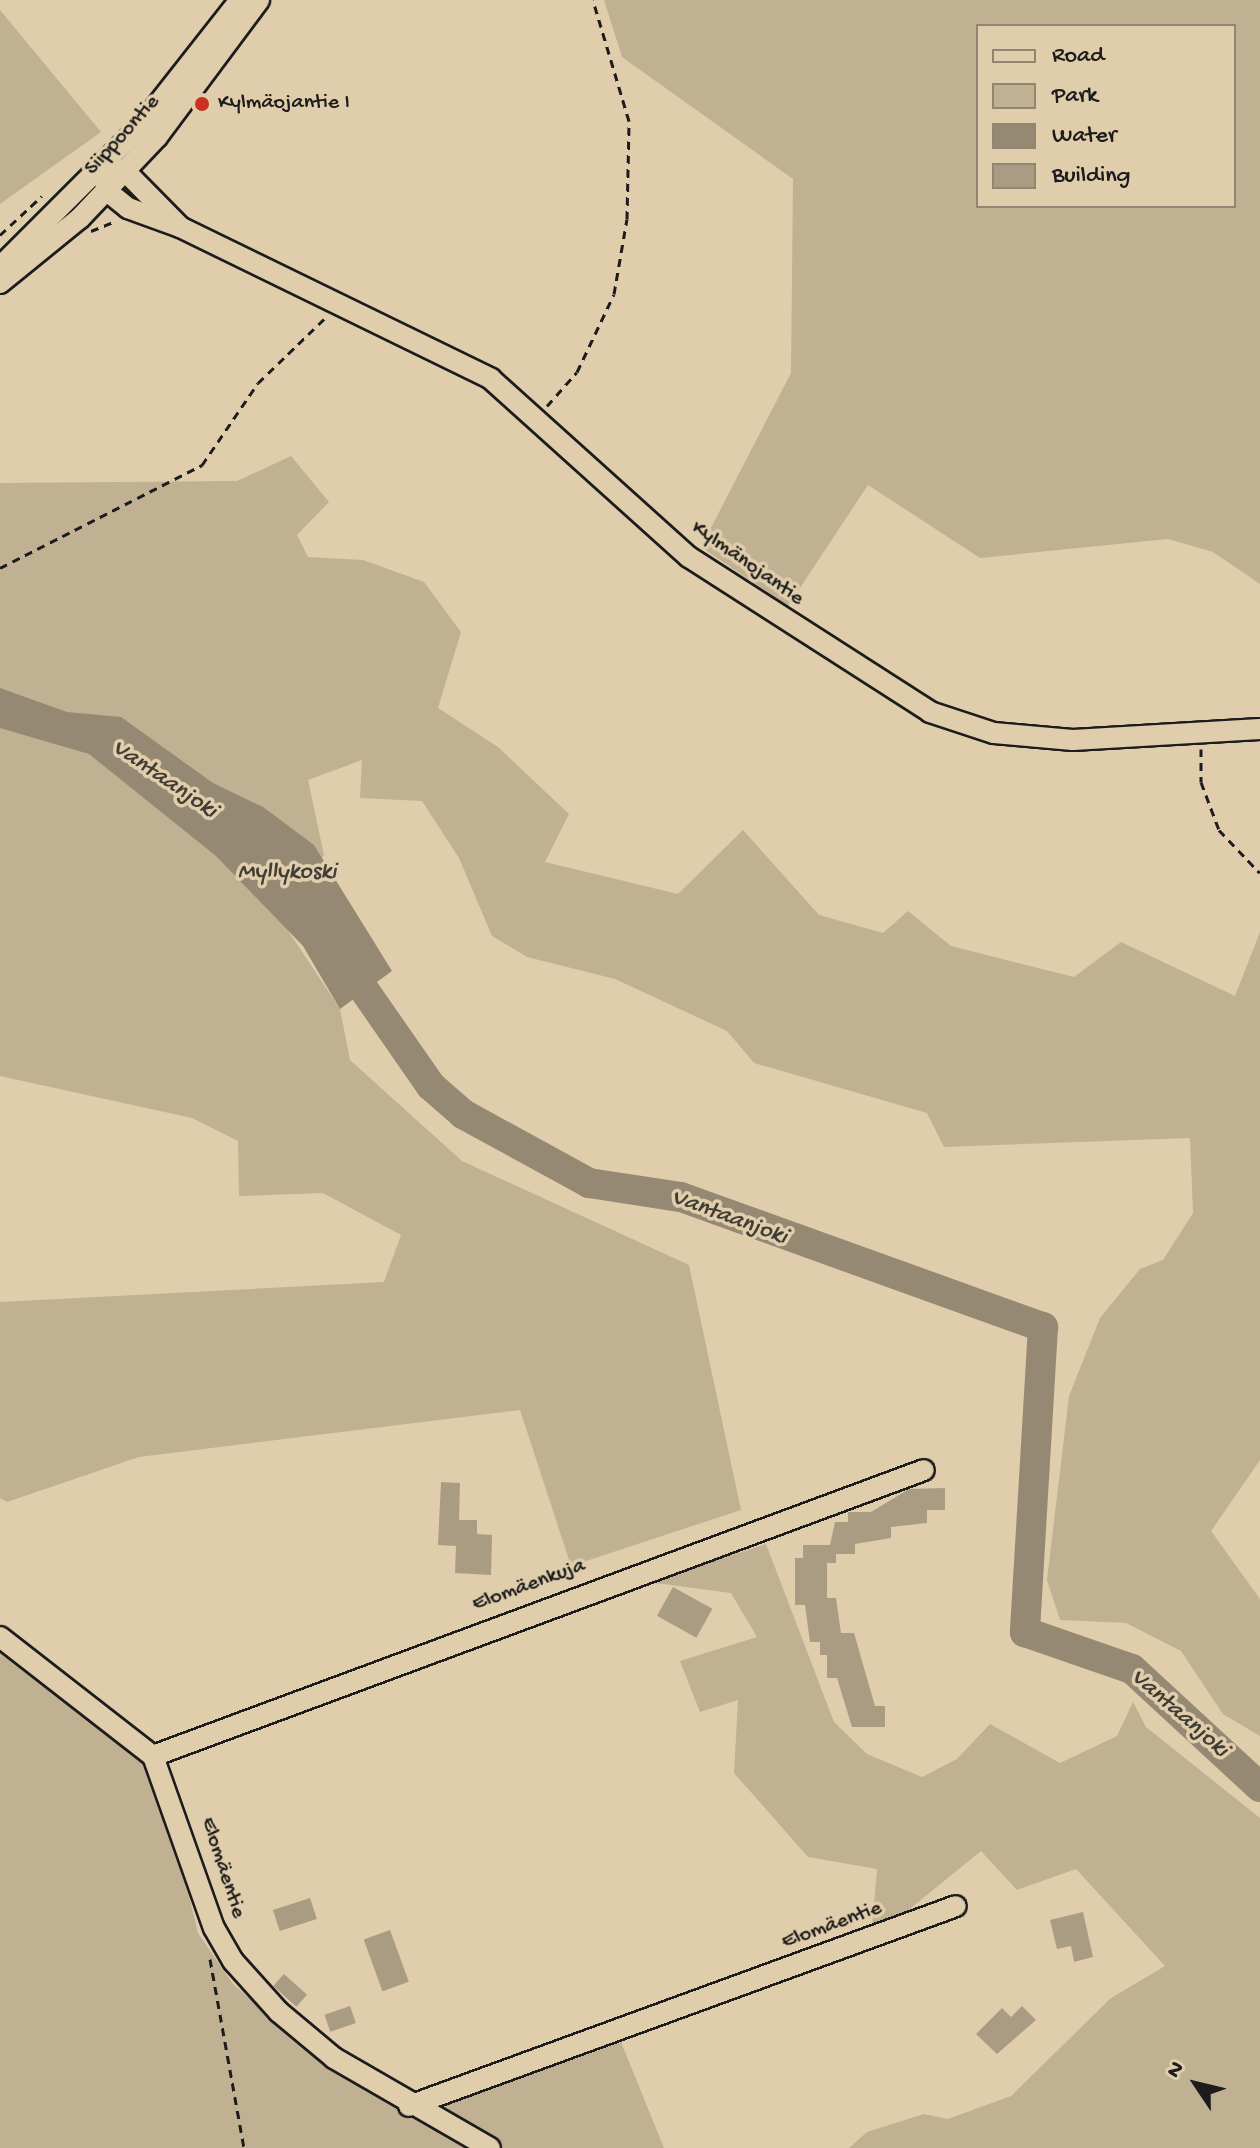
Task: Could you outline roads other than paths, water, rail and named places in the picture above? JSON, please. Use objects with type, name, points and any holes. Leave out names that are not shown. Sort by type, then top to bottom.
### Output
[{"type":"street","name":"Siippoontie","points":[[0,267],[102,168],[240,0]]},
{"type":"street","name":"Siippoontie","points":[[0,283],[107,191],[205,78],[259,0]]},
{"type":"street","points":[[107,191],[102,168],[125,171]]},
{"type":"street","name":"Kylmänojantie","points":[[125,171],[180,227]]},
{"type":"street","name":"Kylmänojantie","points":[[107,191],[128,208],[180,227],[334,305],[491,379],[689,557],[930,712],[994,733],[1073,740],[1260,729]]},
{"type":"street","name":"Elomäenkuja","points":[[153,1756],[924,1470]]},
{"type":"street","points":[[0,1637],[153,1756]]},
{"type":"street","name":"Elomäentie","points":[[153,1756],[214,1928],[233,1961],[279,2012],[409,2106],[490,2148]]},
{"type":"street","name":"Elomäentie","points":[[409,2106],[956,1906]]},
{"type":"water","name":"Myllykoski","points":[[0,688],[67,712],[121,717],[213,783],[263,807],[314,845],[392,971],[340,1009],[303,946],[216,856],[89,754],[0,728]]},
{"type":"waterway","name":"Vantaanjoki","points":[[342,958],[431,1086],[463,1114],[589,1183],[681,1197],[1043,1327],[1025,1632],[1132,1669],[1260,1787]]},
{"type":"place","name":"Kylmäojantie I","points":[[202,104]]}]
